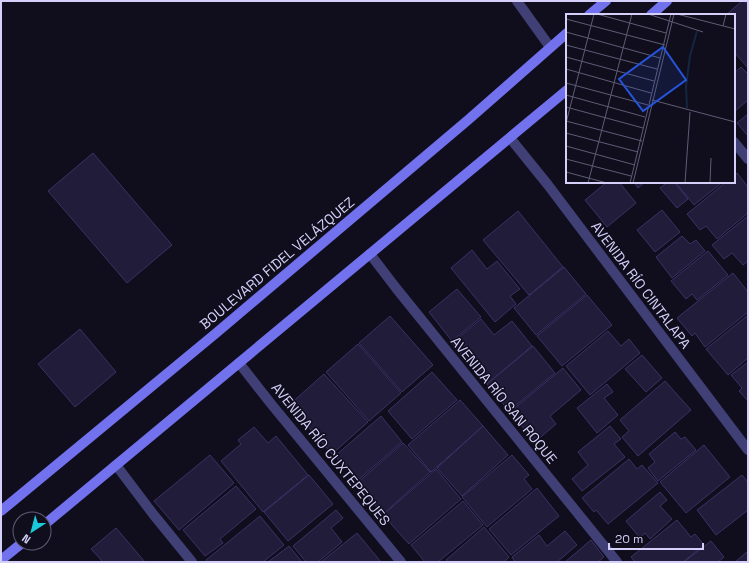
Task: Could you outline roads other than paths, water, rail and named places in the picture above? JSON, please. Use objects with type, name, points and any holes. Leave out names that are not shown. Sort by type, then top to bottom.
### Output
[{"type":"main road","points":[[590,14],[606,1]]},
{"type":"main road","points":[[652,14],[667,1]]},
{"type":"main road","name":"BOULEVARD FIDEL VELÁZQUEZ","points":[[1,511],[215,334],[462,125],[566,34]]},
{"type":"main road","points":[[52,517],[566,91]]},
{"type":"main road","points":[[1,560],[12,551]]},
{"type":"street","points":[[517,1],[550,47]]},
{"type":"street","name":"AVENIDA RÍO CINTALAPA","points":[[510,138],[548,185],[748,450]]},
{"type":"street","points":[[735,143],[748,159]]},
{"type":"street","name":"AVENIDA RÍO SAN ROQUE","points":[[370,254],[617,562]]},
{"type":"street","name":"AVENIDA RÍO CUXTEPEQUES","points":[[239,363],[401,562]]},
{"type":"street","points":[[116,465],[192,562]]}]
